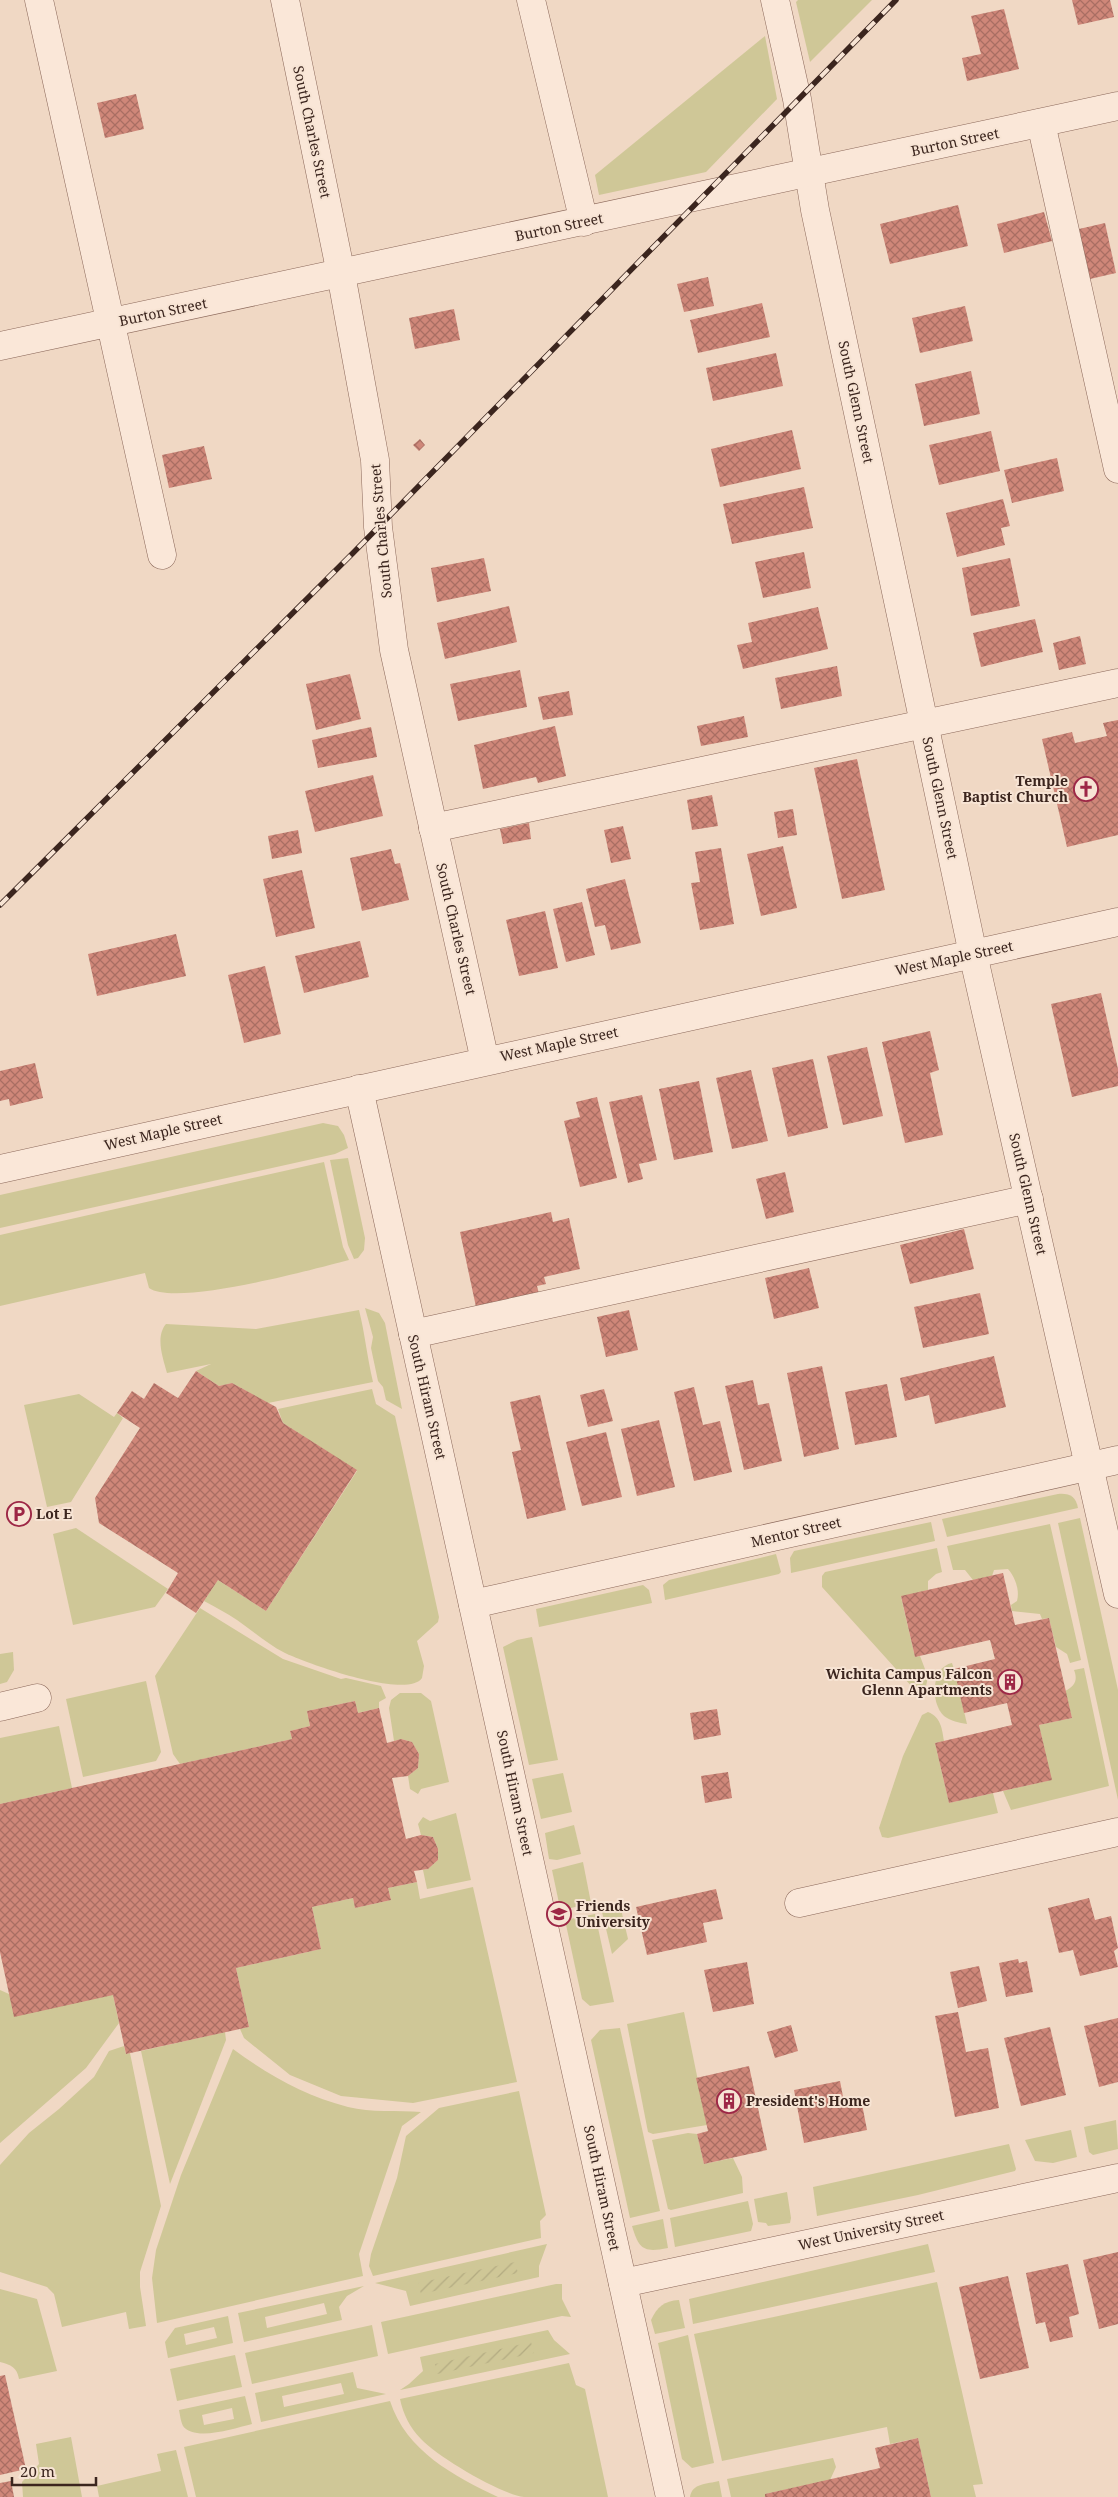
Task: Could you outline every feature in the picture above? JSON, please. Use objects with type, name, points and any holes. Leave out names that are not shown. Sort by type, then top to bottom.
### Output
[{"type":"street","points":[[39,0],[162,556]]},
{"type":"street","name":"South Charles Street","points":[[285,0],[341,274],[375,460],[378,527],[394,650],[485,1060]]},
{"type":"street","points":[[532,0],[584,222]]},
{"type":"street","name":"South Glenn Street","points":[[775,0],[798,99],[808,174],[973,954],[1118,1594]]},
{"type":"street","name":"Burton Street","points":[[0,346],[1118,106]]},
{"type":"street","points":[[1041,123],[1118,469]]},
{"type":"street","points":[[433,828],[1118,683]]},
{"type":"street","name":"West Maple Street","points":[[0,1169],[485,1060],[1118,922]]},
{"type":"street","name":"South Hiram Street","points":[[359,1089],[670,2497]]},
{"type":"street","points":[[413,1334],[1029,1199]]},
{"type":"street","name":"Mentor Street","points":[[473,1604],[1118,1460]]},
{"type":"street","points":[[0,1707],[37,1698]]},
{"type":"street","points":[[799,1904],[1118,1832]]},
{"type":"street","name":"West University Street","points":[[623,2282],[1118,2178]]},
{"type":"shaded area","points":[[798,0],[872,0],[810,62],[796,2]]},
{"type":"shaded area","points":[[765,36],[777,99],[706,172],[599,195],[595,175]]},
{"type":"shaded area","points":[[323,1123],[338,1126],[344,1135],[348,1148],[335,1154],[0,1228],[0,1195]]},
{"type":"shaded area","points":[[348,1158],[365,1238],[364,1250],[358,1258],[354,1259],[348,1245],[330,1160]]},
{"type":"shaded area","points":[[324,1162],[343,1247],[349,1260],[277,1278],[215,1290],[187,1293],[164,1293],[149,1288],[145,1273],[0,1306],[0,1235]]},
{"type":"shaded area","points":[[365,1308],[379,1313],[385,1323],[402,1409],[386,1400],[383,1387],[378,1381],[371,1348],[373,1337]]},
{"type":"shaded area","points":[[359,1310],[373,1382],[268,1403],[232,1383],[219,1386],[196,1371],[211,1364],[167,1373],[160,1341],[166,1324],[256,1329]]},
{"type":"shaded area","points":[[372,1389],[376,1404],[395,1416],[439,1617],[438,1622],[417,1641],[424,1666],[422,1678],[413,1684],[397,1685],[356,1678],[296,1658],[272,1646],[233,1617],[204,1601],[218,1580],[266,1611],[357,1471],[283,1423],[278,1409]]},
{"type":"shaded area","points":[[79,1394],[114,1417],[117,1413],[123,1418],[71,1502],[47,1507],[24,1405]]},
{"type":"shaded area","points":[[1058,1494],[1072,1496],[1078,1508],[947,1537],[942,1519]]},
{"type":"shaded area","points":[[1080,1518],[1118,1690],[1118,1800],[1058,1523]]},
{"type":"shaded area","points":[[931,1522],[935,1541],[791,1573],[790,1558],[794,1551]]},
{"type":"shaded area","points":[[1050,1524],[1081,1660],[1070,1663],[1067,1654],[1056,1647],[1049,1618],[1042,1619],[1040,1614],[1012,1611],[1011,1605],[1017,1601],[1018,1592],[1015,1580],[1008,1569],[994,1570],[992,1576],[973,1580],[965,1570],[953,1570],[947,1546]]},
{"type":"shaded area","points":[[76,1528],[168,1589],[155,1607],[73,1625],[53,1534]]},
{"type":"shaded area","points":[[937,1548],[942,1572],[936,1574],[928,1581],[928,1590],[901,1597],[915,1657],[920,1656],[928,1677],[926,1686],[914,1689],[822,1587],[822,1576],[825,1572]]},
{"type":"shaded area","points":[[776,1554],[781,1572],[779,1574],[665,1600],[663,1585],[669,1580]]},
{"type":"shaded area","points":[[643,1585],[649,1590],[652,1603],[539,1627],[536,1609]]},
{"type":"shaded area","points":[[200,1608],[283,1659],[341,1679],[346,1678],[381,1686],[386,1698],[379,1702],[379,1708],[358,1713],[355,1701],[307,1711],[310,1726],[290,1731],[292,1739],[180,1764],[173,1754],[155,1676]]},
{"type":"shaded area","points":[[532,1637],[558,1760],[529,1765],[503,1647],[517,1640]]},
{"type":"shaded area","points":[[13,1652],[14,1670],[7,1682],[0,1684],[0,1654]]},
{"type":"shaded area","points":[[952,1663],[967,1724],[944,1716],[936,1703],[935,1686],[937,1678],[945,1666]]},
{"type":"shaded area","points":[[1084,1668],[1109,1786],[1011,1810],[1003,1791],[1051,1780],[1039,1725],[1072,1718],[1065,1691],[1075,1682],[1074,1670]]},
{"type":"shaded area","points":[[146,1681],[161,1752],[156,1761],[83,1777],[66,1699]]},
{"type":"shaded area","points":[[400,1693],[421,1693],[431,1701],[449,1782],[421,1789],[418,1794],[410,1789],[408,1776],[418,1768],[419,1754],[412,1742],[401,1739],[394,1741],[389,1708],[391,1700]]},
{"type":"shaded area","points":[[928,1712],[936,1717],[942,1732],[944,1741],[935,1743],[949,1803],[993,1793],[998,1813],[888,1838],[882,1837],[879,1828],[903,1756],[922,1715]]},
{"type":"shaded area","points":[[59,1726],[72,1788],[0,1804],[0,1738]]},
{"type":"shaded area","points":[[563,1773],[572,1812],[541,1819],[532,1779]]},
{"type":"shaded area","points":[[456,1813],[471,1880],[427,1889],[423,1870],[428,1869],[438,1860],[438,1849],[433,1837],[421,1835],[418,1824],[423,1817],[430,1821]]},
{"type":"shaded area","points":[[574,1825],[581,1854],[557,1860],[549,1859],[545,1833]]},
{"type":"shaded area","points":[[583,1862],[591,1903],[563,1910],[560,1908],[552,1870]]},
{"type":"shaded area","points":[[417,1882],[420,1899],[473,1887],[517,2082],[413,2103],[341,2096],[290,2075],[244,2038],[240,2029],[249,2027],[236,1968],[321,1949],[312,1907],[353,1898],[355,1908],[391,1900],[388,1888]]},
{"type":"shaded area","points":[[621,1909],[628,1939],[612,1954],[602,1912]]},
{"type":"shaded area","points":[[595,1914],[614,2002],[590,2006],[582,1999],[565,1920]]},
{"type":"shaded area","points":[[0,1990],[9,1994],[113,1995],[119,2023],[86,2068],[0,2143]]},
{"type":"shaded area","points":[[684,2012],[707,2125],[653,2134],[648,2132],[627,2024]]},
{"type":"shaded area","points":[[620,2028],[660,2211],[630,2218],[591,2040],[600,2030]]},
{"type":"shaded area","points":[[225,2032],[226,2040],[170,2184],[141,2051]]},
{"type":"shaded area","points":[[124,2046],[126,2054],[130,2053],[161,2206],[140,2272],[140,2287],[146,2326],[129,2329],[126,2312],[62,2327],[54,2294],[47,2287],[0,2272],[0,2165],[29,2133],[94,2077],[109,2051]]},
{"type":"shaded area","points":[[233,2049],[288,2084],[317,2097],[348,2107],[366,2110],[421,2112],[402,2126],[359,2254],[363,2276],[157,2323],[152,2278],[156,2250],[181,2175]]},
{"type":"shaded area","points":[[519,2091],[546,2215],[540,2221],[541,2238],[373,2276],[369,2266],[371,2254],[397,2178],[406,2136],[439,2108]]},
{"type":"shaded area","points":[[1116,2120],[1118,2149],[1093,2155],[1089,2152],[1084,2127]]},
{"type":"shaded area","points":[[1071,2130],[1077,2157],[1053,2163],[1035,2161],[1025,2140]]},
{"type":"shaded area","points":[[688,2133],[697,2134],[704,2164],[733,2158],[742,2177],[743,2193],[671,2210],[668,2209],[652,2140]]},
{"type":"shaded area","points":[[1009,2144],[1015,2171],[918,2195],[817,2216],[813,2187]]},
{"type":"shaded area","points":[[787,2192],[790,2223],[768,2226],[766,2223],[758,2222],[754,2199]]},
{"type":"shaded area","points":[[748,2201],[753,2224],[751,2231],[675,2247],[670,2218]]},
{"type":"shaded area","points":[[663,2219],[668,2248],[653,2250],[643,2248],[637,2240],[632,2226]]},
{"type":"shaded area","points":[[547,2244],[539,2266],[539,2277],[410,2306],[406,2291],[375,2283]]},
{"type":"shaded area","points":[[928,2244],[935,2272],[693,2324],[689,2299]]},
{"type":"shaded area","points":[[515,2262],[518,2273],[421,2294],[418,2283]]},
{"type":"shaded area","points":[[937,2282],[983,2484],[973,2485],[976,2497],[931,2497],[918,2438],[890,2444],[887,2427],[722,2461],[694,2334]]},
{"type":"shaded area","points":[[562,2284],[562,2299],[571,2317],[562,2316],[388,2354],[381,2322]]},
{"type":"shaded area","points":[[364,2286],[347,2296],[339,2307],[342,2320],[244,2342],[238,2313]],"holes":[[[324,2303],[327,2314],[267,2328],[265,2317]]]},
{"type":"shaded area","points":[[0,2289],[37,2299],[57,2371],[19,2379],[13,2367],[0,2362]]},
{"type":"shaded area","points":[[679,2300],[685,2328],[655,2334],[651,2320],[656,2312],[665,2303]]},
{"type":"shaded area","points":[[228,2316],[233,2343],[168,2358],[165,2342],[175,2328]],"holes":[[[214,2327],[217,2338],[186,2345],[184,2334]]]},
{"type":"shaded area","points":[[372,2325],[378,2356],[252,2384],[245,2353]]},
{"type":"shaded area","points":[[548,2330],[554,2340],[570,2354],[400,2390],[423,2371],[420,2357]]},
{"type":"shaded area","points":[[688,2335],[714,2463],[692,2468],[682,2459],[658,2343]]},
{"type":"shaded area","points":[[531,2342],[534,2353],[437,2374],[435,2364]]},
{"type":"shaded area","points":[[235,2355],[242,2387],[177,2401],[170,2369]]},
{"type":"shaded area","points":[[569,2363],[576,2385],[585,2389],[608,2497],[524,2497],[485,2482],[429,2447],[410,2425],[400,2399]]},
{"type":"shaded area","points":[[353,2372],[357,2388],[386,2394],[261,2422],[255,2393]],"holes":[[[341,2383],[344,2394],[284,2407],[282,2396]]]},
{"type":"shaded area","points":[[245,2396],[252,2424],[226,2431],[196,2433],[189,2431],[183,2426],[179,2410]],"holes":[[[232,2408],[234,2419],[204,2425],[202,2415]]]},
{"type":"shaded area","points":[[390,2401],[397,2419],[420,2448],[449,2471],[498,2497],[196,2497],[184,2447]]},
{"type":"shaded area","points":[[71,2437],[82,2497],[23,2497],[22,2482],[39,2464],[36,2444]]},
{"type":"shaded area","points":[[176,2450],[188,2497],[99,2497],[97,2486],[161,2471],[157,2454]]},
{"type":"shaded area","points":[[833,2458],[836,2467],[830,2480],[765,2494],[765,2497],[731,2497],[727,2479]]},
{"type":"shaded area","points":[[719,2481],[722,2497],[690,2497],[691,2492],[697,2487]]},
{"type":"building","points":[[1072,0],[1110,0],[1114,17],[1078,25]]},
{"type":"building","points":[[1004,9],[1019,69],[967,81],[962,58],[981,54],[971,16]]},
{"type":"building","points":[[136,94],[144,129],[105,138],[97,103]]},
{"type":"building","points":[[958,205],[968,246],[890,264],[880,224]]},
{"type":"building","points":[[1044,212],[1052,241],[1004,253],[997,224]]},
{"type":"building","points":[[1105,223],[1116,273],[1090,279],[1079,229]]},
{"type":"building","points":[[708,277],[714,306],[684,312],[677,284]]},
{"type":"building","points":[[762,303],[770,337],[698,353],[690,320]]},
{"type":"building","points":[[965,306],[973,341],[920,353],[912,318]]},
{"type":"building","points":[[454,309],[460,340],[415,349],[409,318]]},
{"type":"building","points":[[776,353],[783,386],[713,401],[706,368]]},
{"type":"building","points":[[971,371],[980,414],[924,426],[915,384]]},
{"type":"building","points":[[792,430],[801,469],[720,487],[711,449]]},
{"type":"building","points":[[991,431],[1000,471],[939,485],[929,445]]},
{"type":"building","points":[[420,439],[425,445],[419,451],[413,445]]},
{"type":"building","points":[[204,446],[212,479],[169,488],[162,455]]},
{"type":"building","points":[[1057,458],[1064,491],[1012,503],[1004,470]]},
{"type":"building","points":[[804,487],[813,528],[732,544],[723,504]]},
{"type":"building","points":[[1003,499],[1010,526],[1001,528],[1005,545],[957,557],[946,513]]},
{"type":"building","points":[[804,552],[811,588],[763,598],[755,562]]},
{"type":"building","points":[[484,558],[491,591],[437,602],[431,568]]},
{"type":"building","points":[[1010,558],[1020,606],[971,616],[962,568]]},
{"type":"building","points":[[509,606],[517,642],[445,659],[437,623]]},
{"type":"building","points":[[818,607],[828,649],[743,669],[737,645],[752,642],[748,623]]},
{"type":"building","points":[[1035,619],[1043,652],[981,667],[973,633]]},
{"type":"building","points":[[1080,636],[1086,664],[1059,670],[1053,643]]},
{"type":"building","points":[[837,666],[842,696],[781,709],[775,678]]},
{"type":"building","points":[[520,670],[527,707],[458,721],[450,684]]},
{"type":"building","points":[[350,674],[361,719],[316,730],[306,684]]},
{"type":"building","points":[[569,691],[573,715],[543,720],[538,697]]},
{"type":"building","points":[[744,716],[748,737],[701,746],[697,726]]},
{"type":"building","name":"Temple Baptist Church","points":[[1118,720],[1118,835],[1067,847],[1042,739],[1072,732],[1075,743],[1107,736],[1103,723]]},
{"type":"building","points":[[555,726],[566,776],[538,783],[536,777],[483,789],[474,745]]},
{"type":"building","points":[[371,727],[377,757],[318,768],[312,740]]},
{"type":"building","points":[[857,759],[885,890],[842,899],[814,768]]},
{"type":"building","points":[[373,775],[383,816],[315,832],[305,791]]},
{"type":"building","points":[[712,795],[718,826],[692,830],[687,800]]},
{"type":"building","points":[[793,809],[797,835],[778,838],[774,812]]},
{"type":"building","points":[[529,823],[531,839],[503,844],[500,829]]},
{"type":"building","points":[[623,826],[631,859],[611,863],[604,830]]},
{"type":"building","points":[[298,830],[302,853],[272,859],[268,836]]},
{"type":"building","points":[[783,846],[797,908],[761,916],[747,854]]},
{"type":"building","points":[[721,848],[734,924],[700,930],[691,883],[700,882],[695,852]]},
{"type":"building","points":[[391,849],[395,864],[400,863],[409,900],[362,911],[350,858]]},
{"type":"building","points":[[302,870],[315,928],[276,937],[263,879]]},
{"type":"building","points":[[625,879],[641,943],[611,950],[605,925],[595,927],[586,889]]},
{"type":"building","points":[[582,902],[595,955],[566,962],[553,909]]},
{"type":"building","points":[[545,911],[558,968],[519,976],[506,920]]},
{"type":"building","points":[[176,934],[186,976],[97,996],[88,954]]},
{"type":"building","points":[[360,941],[369,977],[304,993],[295,956]]},
{"type":"building","points":[[265,966],[281,1034],[244,1043],[228,975]]},
{"type":"building","points":[[1101,993],[1118,1069],[1118,1086],[1072,1097],[1051,1004]]},
{"type":"building","points":[[930,1031],[939,1070],[930,1073],[943,1135],[905,1143],[882,1042]]},
{"type":"building","points":[[867,1047],[883,1116],[843,1125],[827,1056]]},
{"type":"building","points":[[813,1059],[828,1128],[788,1137],[772,1068]]},
{"type":"building","points":[[35,1063],[43,1098],[10,1106],[9,1099],[0,1101],[0,1071]]},
{"type":"building","points":[[751,1070],[768,1141],[732,1149],[716,1078]]},
{"type":"building","points":[[699,1081],[713,1152],[674,1160],[659,1089]]},
{"type":"building","points":[[642,1095],[657,1160],[639,1164],[643,1179],[628,1183],[609,1102]]},
{"type":"building","points":[[597,1097],[617,1178],[580,1187],[564,1121],[580,1117],[576,1102]]},
{"type":"building","points":[[785,1172],[794,1212],[766,1219],[756,1179]]},
{"type":"building","points":[[551,1212],[553,1222],[569,1218],[580,1269],[544,1277],[546,1284],[537,1286],[539,1294],[476,1307],[460,1232]]},
{"type":"building","points":[[964,1229],[974,1269],[910,1284],[900,1245]]},
{"type":"building","points":[[809,1268],[819,1308],[774,1319],[765,1278]]},
{"type":"building","points":[[980,1293],[989,1334],[923,1348],[914,1307]]},
{"type":"building","points":[[629,1310],[638,1350],[606,1357],[597,1317]]},
{"type":"building","points":[[994,1356],[1006,1407],[935,1424],[929,1395],[905,1401],[900,1378]]},
{"type":"building","points":[[822,1366],[839,1449],[804,1457],[787,1373]]},
{"type":"building","points":[[196,1371],[219,1386],[232,1383],[276,1407],[283,1423],[357,1470],[266,1611],[218,1580],[196,1613],[166,1593],[178,1573],[99,1523],[95,1498],[140,1428],[117,1413],[132,1391],[144,1399],[154,1383],[178,1398]]},
{"type":"building","points":[[753,1380],[758,1405],[769,1403],[782,1461],[744,1470],[725,1386]]},
{"type":"building","points":[[887,1384],[897,1437],[855,1445],[845,1392]]},
{"type":"building","points":[[694,1387],[703,1425],[720,1421],[732,1472],[694,1481],[674,1392]]},
{"type":"building","points":[[604,1389],[613,1421],[588,1427],[580,1395]]},
{"type":"building","points":[[540,1395],[566,1510],[527,1519],[512,1452],[521,1450],[510,1402]]},
{"type":"building","points":[[659,1420],[675,1487],[637,1496],[621,1429]]},
{"type":"building","points":[[606,1432],[622,1497],[582,1506],[566,1442]]},
{"type":"building","name":"Wichita Campus Falcon Glenn Apartments","points":[[1003,1573],[1015,1625],[1049,1618],[1072,1718],[1039,1725],[1052,1780],[949,1803],[935,1743],[1012,1725],[1007,1703],[964,1713],[954,1669],[995,1659],[990,1640],[915,1657],[901,1596]]},
{"type":"building","points":[[355,1701],[358,1713],[379,1708],[387,1743],[401,1739],[412,1742],[419,1754],[418,1768],[408,1776],[392,1778],[406,1839],[421,1835],[433,1837],[438,1849],[438,1860],[428,1869],[414,1871],[417,1882],[388,1888],[391,1900],[355,1908],[353,1898],[312,1907],[321,1949],[236,1968],[249,2027],[126,2054],[113,1995],[14,2017],[0,1952],[0,1804],[292,1739],[290,1731],[310,1726],[307,1711]]},
{"type":"building","points":[[717,1709],[721,1735],[694,1740],[690,1713]]},
{"type":"building","points":[[728,1772],[732,1798],[705,1803],[701,1776]]},
{"type":"building","points":[[716,1889],[723,1919],[703,1923],[707,1942],[647,1955],[636,1907]]},
{"type":"building","points":[[1089,1898],[1095,1920],[1111,1916],[1118,1948],[1114,1951],[1118,1967],[1080,1976],[1073,1950],[1059,1953],[1048,1908]]},
{"type":"building","points":[[1018,1959],[1019,1963],[1027,1961],[1033,1992],[1006,1997],[999,1963]]},
{"type":"building","points":[[747,1962],[754,2004],[713,2012],[704,1970]]},
{"type":"building","points":[[979,1966],[987,2001],[958,2008],[950,1972]]},
{"type":"building","points":[[958,2012],[966,2052],[988,2048],[999,2108],[955,2117],[935,2016]]},
{"type":"building","points":[[1118,2018],[1118,2082],[1099,2087],[1084,2026]]},
{"type":"building","points":[[791,2025],[798,2051],[775,2058],[767,2032]]},
{"type":"building","points":[[1050,2027],[1066,2095],[1021,2106],[1004,2038]]},
{"type":"building","name":"President's Home","points":[[749,2066],[767,2150],[704,2164],[697,2134],[708,2131],[696,2078]]},
{"type":"building","points":[[840,2081],[845,2107],[862,2104],[867,2130],[804,2143],[794,2090]]},
{"type":"building","points":[[1118,2252],[1118,2324],[1099,2329],[1083,2260]]},
{"type":"building","points":[[1068,2264],[1079,2314],[1069,2317],[1073,2337],[1050,2342],[1045,2322],[1036,2324],[1026,2273]]},
{"type":"building","points":[[1008,2276],[1029,2368],[980,2379],[959,2287]]},
{"type":"building","points":[[5,2375],[26,2469],[0,2475],[0,2376]]},
{"type":"building","points":[[918,2438],[931,2497],[765,2497],[765,2494],[880,2468],[875,2448]]},
{"type":"building","points":[[11,2481],[14,2497],[0,2497],[0,2483]]},
{"type":"railway","points":[[0,905],[353,553],[896,0]]},
{"type":"place","name":"Temple Baptist Church","points":[[1086,789]]},
{"type":"place","name":"Lot E","points":[[19,1514]]},
{"type":"place","name":"Wichita Campus Falcon Glenn Apartments","points":[[1010,1682]]},
{"type":"place","name":"Friends University","points":[[559,1914]]},
{"type":"place","name":"President's Home","points":[[729,2101]]}]
